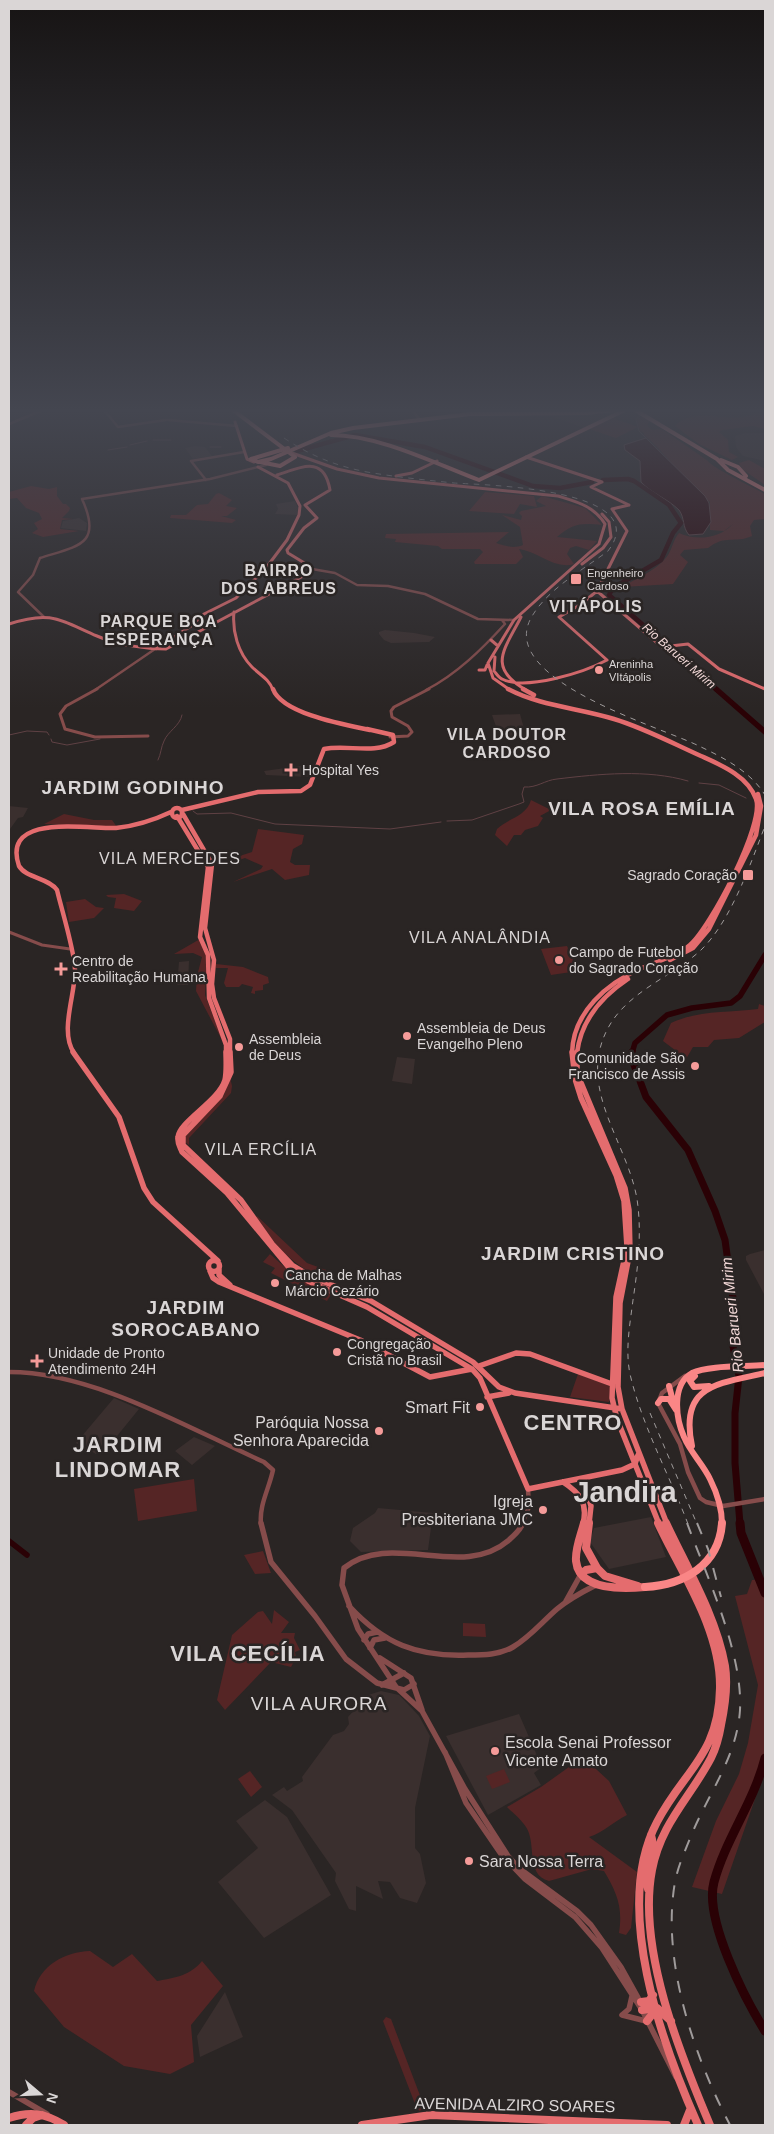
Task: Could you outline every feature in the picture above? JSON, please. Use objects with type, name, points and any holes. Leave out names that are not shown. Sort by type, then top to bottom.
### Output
[{"type":"highway","points":[[678,1417],[682,1382],[694,1372],[765,1365]]},
{"type":"highway","points":[[750,1367],[756,1370],[750,1377]]},
{"type":"highway","points":[[702,1370],[691,1378],[691,1384],[699,1388],[765,1373]]},
{"type":"highway","points":[[645,1587],[671,1584],[695,1572],[704,1565],[717,1546],[722,1530],[722,1513],[719,1499],[686,1441],[669,1386]]},
{"type":"highway","points":[[696,1456],[687,1430],[687,1415],[693,1401],[711,1386]]},
{"type":"highway","points":[[658,1404],[664,1398],[673,1401]]},
{"type":"main road","points":[[156,649],[191,626],[204,614],[222,606],[249,586],[281,550],[299,510]]},
{"type":"main road","points":[[305,510],[313,512]]},
{"type":"main road","points":[[288,553],[288,548],[304,528],[317,518],[309,510]]},
{"type":"main road","points":[[592,510],[599,514],[605,524],[602,538],[597,548],[602,549]]},
{"type":"main road","points":[[493,664],[513,635],[518,621],[533,604],[562,578],[609,542],[612,531],[605,517],[596,510]]},
{"type":"main road","points":[[498,646],[493,664],[494,672],[503,678],[524,683],[538,682],[606,661],[559,617],[580,605],[597,591],[626,533],[626,528],[612,510]]},
{"type":"main road","points":[[602,538],[609,537],[609,542]]},
{"type":"main road","points":[[479,670],[484,670],[488,665],[504,634],[514,620],[552,583],[599,544]]},
{"type":"main road","points":[[9,624],[25,618],[44,617],[68,621],[99,637],[156,649],[177,645],[223,618],[305,575],[312,569],[281,550]]},
{"type":"main road","points":[[597,591],[666,646],[683,643],[690,645],[719,669],[765,689]]},
{"type":"main road","points":[[234,612],[232,620],[246,661],[268,680],[279,698],[324,718],[368,729],[385,731],[392,737],[394,742],[388,745],[366,747],[338,746],[324,749],[310,785],[301,791],[258,792],[174,815],[161,816],[114,828],[56,824],[42,826],[28,831],[14,845],[14,857],[18,866],[55,887],[75,969],[69,1011],[69,1033],[72,1050],[119,1116],[144,1188],[153,1202],[204,1248],[219,1264],[219,1275],[237,1289]]},
{"type":"main road","points":[[223,618],[232,620]]},
{"type":"main road","points":[[504,634],[510,633],[513,635]]},
{"type":"main road","points":[[491,640],[498,646]]},
{"type":"main road","points":[[506,646],[501,659],[501,665],[515,684],[544,699],[631,722],[726,766],[744,778],[757,792],[762,806],[761,819],[748,852],[722,897]]},
{"type":"main road","points":[[488,665],[490,675]]},
{"type":"main road","points":[[480,676],[484,673],[490,675],[499,684],[522,694],[629,723],[720,765],[747,784],[756,798],[761,819]]},
{"type":"main road","points":[[499,684],[511,689],[515,687],[515,684]]},
{"type":"main road","points":[[629,1210],[574,1078],[571,1064],[574,1034],[584,1012],[598,999],[635,974],[679,957],[695,946],[709,929],[745,849],[755,823],[758,806]]},
{"type":"main road","points":[[174,815],[176,809],[183,812],[212,864],[205,928],[214,960],[212,984],[214,998],[230,1039],[231,1072],[220,1096],[183,1136],[183,1145],[241,1200],[273,1245],[292,1265],[310,1276],[371,1301],[475,1367],[495,1383],[515,1394]]},
{"type":"main road","points":[[174,815],[208,867],[200,936],[208,955],[209,998],[226,1045],[224,1080],[213,1099],[182,1128],[178,1136],[178,1143],[182,1152],[227,1193],[291,1270],[308,1281],[337,1292],[367,1307],[475,1367],[528,1489],[622,1470],[633,1465],[638,1455]]},
{"type":"main road","points":[[598,999],[584,1022],[578,1038],[577,1073],[625,1188],[629,1210],[630,1251],[620,1303],[618,1387],[622,1409],[662,1514],[719,1642],[725,1666],[726,1694],[724,1716],[717,1744],[711,1758],[665,1828],[652,1870],[649,1892],[652,1944],[672,2022],[695,2094],[710,2125]]},
{"type":"main road","points":[[621,1189],[627,1231],[626,1247],[617,1289],[612,1384],[613,1406],[636,1474],[704,1618],[718,1663],[720,1684],[719,1705],[708,1746],[661,1814],[650,1834],[639,1887],[638,1914],[641,1944],[656,2008],[679,2081],[698,2125]]},
{"type":"main road","points":[[204,1248],[210,1272],[213,1278],[219,1282],[360,1340],[430,1377],[444,1376],[475,1367],[496,1358],[523,1353],[538,1356],[612,1384]]},
{"type":"main road","points":[[209,1264],[219,1264]]},
{"type":"main road","points":[[210,1272],[219,1264]]},
{"type":"main road","points":[[484,1386],[490,1388],[495,1383]]},
{"type":"main road","points":[[488,1397],[494,1394],[515,1394],[613,1406],[622,1409]]},
{"type":"main road","points":[[622,1470],[636,1474]]},
{"type":"main road","points":[[583,1478],[591,1506],[586,1548],[597,1568],[605,1576],[645,1587]]},
{"type":"main road","points":[[563,1482],[577,1491],[586,1509],[575,1563],[581,1574],[596,1584],[619,1588],[645,1587]]},
{"type":"main road","points":[[581,1574],[597,1568]]},
{"type":"main road","points":[[596,1584],[605,1576]]},
{"type":"main road","points":[[649,1892],[646,1882],[653,1843],[650,1834]]},
{"type":"main road","points":[[641,1944],[652,1944]]},
{"type":"main road","points":[[641,2006],[649,2001],[653,1995]]},
{"type":"main road","points":[[641,2006],[656,2008],[672,2022]]},
{"type":"main road","points":[[647,2022],[656,2008]]},
{"type":"main road","points":[[684,2125],[690,2109]]},
{"type":"main road","points":[[9,2118],[47,2114],[64,2125]]},
{"type":"main road","name":"AVENIDA ALZIRO SOARES","points":[[362,2125],[431,2115],[667,2125]]},
{"type":"main road","points":[[26,2125],[29,2116]]},
{"type":"street","points":[[44,617],[18,592],[34,575],[40,558],[84,542],[90,534],[90,516],[87,510]]},
{"type":"street","points":[[312,569],[334,573],[357,585],[388,586],[425,594],[472,617],[514,620]]},
{"type":"street","points":[[392,737],[408,736],[412,732],[411,728],[401,722],[393,710],[397,705],[442,682],[491,640],[506,623],[502,620]]},
{"type":"street","points":[[148,736],[107,736],[76,733],[66,728],[60,715],[62,709],[91,693],[156,649]]},
{"type":"street","points":[[9,932],[42,945],[70,949]]},
{"type":"street","points":[[9,1372],[34,1372],[112,1393],[264,1462],[273,1470],[269,1490],[262,1504],[260,1517],[271,1562],[315,1616],[338,1650],[359,1669],[382,1685],[399,1690],[407,1690],[414,1684]]},
{"type":"street","points":[[694,1372],[669,1386],[662,1393],[658,1404],[680,1444],[688,1472],[700,1498],[714,1505],[765,1500]]},
{"type":"street","points":[[422,1711],[399,1690],[353,1621],[341,1579],[347,1564],[360,1558],[412,1552],[461,1558],[488,1554],[504,1544],[520,1530],[529,1508],[528,1489]]},
{"type":"street","points":[[564,1603],[581,1574]]},
{"type":"street","points":[[348,1604],[363,1622],[385,1638],[415,1652],[444,1657],[500,1653],[514,1647],[564,1603],[596,1584]]},
{"type":"street","points":[[364,1640],[366,1635],[377,1632]]},
{"type":"street","points":[[370,1648],[374,1640],[385,1638]]},
{"type":"street","points":[[378,1657],[405,1673],[414,1684],[422,1711],[508,1856],[526,1874],[586,1919],[621,1966],[670,2070],[679,2081]]},
{"type":"street","points":[[382,1685],[392,1678],[405,1673]]},
{"type":"street","points":[[444,1750],[449,1767],[461,1792],[497,1851],[524,1879],[581,1922],[616,1968],[632,1996],[641,2006]]},
{"type":"street","points":[[632,1996],[629,2009],[622,2015],[647,2022]]},
{"type":"street","points":[[9,2092],[47,2114]]},
{"type":"shaded area","points":[[30,510],[69,510],[62,518],[73,519],[62,520],[60,529],[79,531],[43,537],[32,533],[38,529],[34,523],[42,519],[39,513]]},
{"type":"shaded area","points":[[192,510],[235,510],[227,516],[221,516],[236,520],[232,523],[170,518],[171,515],[186,515]]},
{"type":"shaded area","points":[[278,510],[298,510],[297,515],[275,514]]},
{"type":"shaded area","points":[[470,510],[517,510],[514,514],[469,511]]},
{"type":"shaded area","points":[[587,510],[602,525],[578,525],[557,537],[597,541],[589,550],[576,546],[570,548],[567,554],[574,564],[567,565],[553,562],[526,550],[519,549],[523,557],[516,564],[475,564],[474,562],[483,552],[480,549],[442,549],[438,546],[395,542],[396,539],[385,538],[386,534],[509,532],[496,543],[516,547],[523,545],[520,527],[502,515],[521,520],[522,516],[519,513],[521,511]]},
{"type":"shaded area","points":[[679,510],[710,510],[711,522],[703,534],[689,535]]},
{"type":"shaded area","points":[[710,510],[765,510],[765,519],[754,520],[750,526],[752,536],[720,541],[708,548],[684,550],[680,555],[688,562],[673,584],[622,587],[659,565],[670,552],[679,533],[700,538],[714,536],[724,531],[710,530]]},
{"type":"shaded area","points":[[79,518],[87,523],[86,531],[61,528],[63,521]]},
{"type":"shaded area","points":[[385,630],[435,637],[429,642],[391,643],[384,640],[379,634],[379,632]]},
{"type":"shaded area","points":[[520,714],[528,743],[498,732],[492,715]]},
{"type":"shaded area","name":"Hospital Yes","points":[[314,764],[309,777],[266,775],[264,771]]},
{"type":"shaded area","points":[[531,800],[551,810],[540,816],[543,818],[538,826],[525,830],[521,835],[514,835],[507,846],[495,835],[497,829],[521,814],[529,806]]},
{"type":"shaded area","points":[[9,806],[28,808],[23,817],[18,818],[10,829]]},
{"type":"shaded area","points":[[64,814],[94,820],[112,820],[117,827],[44,824]]},
{"type":"shaded area","points":[[258,829],[304,835],[302,844],[293,849],[290,862],[295,865],[310,865],[309,875],[285,880],[272,869],[233,882],[261,869],[263,866],[245,858],[231,863],[221,862],[252,852]]},
{"type":"shaded area","points":[[124,894],[142,901],[134,911],[114,908],[116,898],[106,895]]},
{"type":"shaded area","points":[[85,899],[96,907],[104,908],[94,918],[69,922],[66,902]]},
{"type":"shaded area","points":[[200,939],[207,955],[205,995],[223,1042],[196,991],[197,976],[202,957],[193,953],[174,954]]},
{"type":"shaded area","name":"Campo de Futebol do Sagrado Coração","points":[[567,946],[578,971],[551,975],[541,949]]},
{"type":"shaded area","points":[[189,961],[188,985],[177,985],[179,962]]},
{"type":"shaded area","points":[[216,964],[243,967],[268,977],[269,983],[263,985],[263,990],[255,991],[255,994],[251,993],[253,987],[242,984],[239,987],[226,987],[224,983],[228,968],[216,968]]},
{"type":"shaded area","points":[[759,1004],[765,1006],[765,1022],[739,1038],[714,1040],[708,1047],[693,1047],[686,1059],[678,1061],[675,1050],[663,1041],[671,1023],[703,1014],[758,1009]]},
{"type":"shaded area","points":[[397,1057],[415,1059],[412,1084],[392,1081]]},
{"type":"shaded area","points":[[230,1077],[231,1093],[189,1138],[189,1145],[186,1143],[185,1137],[224,1095]]},
{"type":"shaded area","points":[[257,1216],[307,1263],[329,1271],[327,1278],[305,1269],[295,1262],[255,1219]]},
{"type":"shaded area","points":[[765,1250],[765,1296],[746,1260],[746,1256]]},
{"type":"shaded area","points":[[270,1254],[297,1278],[332,1293],[327,1301],[271,1273],[275,1268],[263,1262]]},
{"type":"shaded area","points":[[578,1374],[610,1386],[609,1402],[570,1397]]},
{"type":"shaded area","points":[[114,1398],[139,1409],[104,1452],[96,1454],[76,1443]]},
{"type":"shaded area","points":[[194,1437],[215,1446],[192,1465],[175,1451]]},
{"type":"shaded area","points":[[194,1479],[197,1511],[138,1521],[134,1489]]},
{"type":"shaded area","points":[[378,1508],[433,1513],[428,1550],[361,1552],[350,1541],[353,1528],[375,1513]]},
{"type":"shaded area","points":[[651,1517],[666,1557],[609,1569],[590,1542],[594,1528]]},
{"type":"shaded area","points":[[263,1551],[271,1573],[255,1574],[244,1555]]},
{"type":"shaded area","points":[[765,1579],[765,1770],[722,1894],[692,1887],[716,1821],[739,1774],[748,1743],[758,1685],[735,1596],[747,1594],[752,1580]]},
{"type":"shaded area","points":[[274,1610],[289,1622],[281,1633],[295,1633],[294,1638],[300,1650],[295,1652],[296,1658],[291,1667],[271,1662],[225,1710],[217,1700],[232,1635],[258,1612],[263,1611],[272,1624]]},
{"type":"shaded area","points":[[463,1623],[485,1624],[486,1637],[463,1636]]},
{"type":"shaded area","points":[[381,1691],[399,1695],[419,1716],[430,1736],[415,1808],[415,1848],[420,1854],[426,1883],[417,1903],[400,1898],[390,1882],[378,1881],[383,1899],[356,1886],[356,1911],[349,1909],[335,1881],[336,1873],[292,1810],[272,1795],[284,1787],[287,1791],[303,1781],[302,1777],[333,1735],[344,1731],[349,1724],[348,1717],[368,1695]]},
{"type":"shaded area","name":"Escola Senai Professor Vicente Amato","points":[[519,1714],[542,1767],[534,1773],[541,1785],[488,1815],[446,1736]]},
{"type":"shaded area","points":[[583,1757],[609,1781],[627,1815],[589,1837],[637,1872],[631,1928],[626,1935],[619,1933],[620,1915],[618,1900],[604,1871],[592,1869],[549,1881],[542,1878],[534,1865],[531,1841],[526,1827],[507,1807],[541,1787]]},
{"type":"shaded area","points":[[504,1769],[510,1782],[492,1789],[486,1776]]},
{"type":"shaded area","points":[[250,1771],[262,1787],[251,1797],[238,1779]]},
{"type":"shaded area","points":[[265,1800],[287,1817],[331,1895],[264,1938],[218,1882],[258,1848],[236,1821]]},
{"type":"shaded area","points":[[90,1951],[113,1967],[132,1954],[157,1981],[188,1973],[202,1961],[223,1986],[191,2025],[194,2062],[170,2074],[124,2066],[64,2027],[34,1991],[37,1982],[48,1967],[63,1957]]},
{"type":"shaded area","points":[[225,1992],[243,2037],[200,2057],[197,2036]]},
{"type":"shaded area","points":[[386,2017],[391,2019],[424,2106],[420,2111],[417,2109],[383,2021]]},
{"type":"waterway","name":"Rio Barueri Mirim","points":[[672,510],[681,523],[673,533],[661,560],[613,588],[609,595],[717,690]]},
{"type":"waterway","name":"Rio Barueri Mirim","points":[[716,689],[765,732]]},
{"type":"waterway","points":[[158,760],[166,737],[179,722],[182,715]]},
{"type":"waterway","points":[[9,735],[27,731],[47,732],[49,735]]},
{"type":"waterway","points":[[51,739],[52,742],[67,745],[100,739]]},
{"type":"waterway","points":[[447,821],[472,820],[519,804],[524,802],[522,794],[524,787],[553,780],[606,774],[640,774],[672,777],[688,781]]},
{"type":"waterway","points":[[699,783],[719,785],[746,798]]},
{"type":"waterway","points":[[193,811],[197,814],[231,813],[275,824],[390,829],[441,822]]},
{"type":"waterway","name":"Rio Barueri Mirim","points":[[632,1053],[635,1043],[667,1015],[692,1008],[731,1003],[740,996],[765,955]]},
{"type":"waterway","name":"Rio Barueri Mirim","points":[[632,1052],[631,1057],[646,1097],[688,1150],[715,1211],[725,1240],[735,1313],[733,1346],[739,1376],[735,1413],[735,1463],[740,1524]]},
{"type":"waterway","name":"Rio Barueri Mirim","points":[[740,1523],[741,1533],[765,1593]]},
{"type":"waterway","points":[[9,1541],[27,1555]]},
{"type":"waterway","name":"Rio Barueri Mirim","points":[[765,1758],[754,1790],[725,1850],[714,1882],[712,1898],[720,1937],[728,1958],[737,1980],[765,2031]]},
{"type":"railway","points":[[601,510],[608,514],[616,530],[608,551],[556,589],[546,598],[531,618],[527,641],[538,661],[559,681],[588,698],[727,760],[752,779],[765,795]]},
{"type":"railway","points":[[688,1524],[641,1412],[630,1374],[629,1328],[638,1262],[637,1199],[632,1177],[600,1093],[598,1072],[600,1050],[608,1028],[627,1004],[651,985],[689,960],[712,938],[722,924],[739,892],[765,826]]},
{"type":"railway","points":[[650,1413],[697,1524]]},
{"type":"railway","points":[[687,1523],[730,1640],[736,1664],[740,1710],[738,1727],[728,1759],[698,1820],[678,1870],[672,1912],[673,1944],[677,1975],[693,2039],[704,2069],[730,2125]]},
{"type":"railway","points":[[697,1523],[708,1549],[721,1597]]},
{"type":"place","name":"Engenheiro Cardoso","points":[[576,579]]},
{"type":"place","name":"Areninha VItápolis","points":[[599,670]]},
{"type":"place","name":"Hospital Yes","points":[[291,770]]},
{"type":"place","name":"Sagrado Coração","points":[[748,875]]},
{"type":"place","name":"Campo de Futebol do Sagrado Coração","points":[[559,960]]},
{"type":"place","name":"Centro de Reabilitação Humana","points":[[61,969]]},
{"type":"place","name":"Assembleia de Deus Evangelho Pleno","points":[[407,1036]]},
{"type":"place","name":"Assembleia de Deus","points":[[239,1047]]},
{"type":"place","name":"Comunidade São Francisco de Assis","points":[[695,1066]]},
{"type":"place","name":"Cancha de Malhas Márcio Cezário","points":[[275,1283]]},
{"type":"place","name":"Congregação Cristã no Brasil","points":[[337,1352]]},
{"type":"place","name":"Unidade de Pronto Atendimento 24H","points":[[37,1361]]},
{"type":"place","name":"Smart Fit","points":[[480,1407]]},
{"type":"place","name":"Paróquia Nossa Senhora Aparecida","points":[[379,1431]]},
{"type":"place","name":"Igreja Presbiteriana JMC","points":[[543,1510]]},
{"type":"place","name":"Escola Senai Professor Vicente Amato","points":[[495,1751]]},
{"type":"place","name":"Sara Nossa Terra","points":[[469,1861]]},
{"type":"district","name":"BAIRRO DOS ABREUS","points":[[279,579]]},
{"type":"district","name":"VITÁPOLIS","points":[[596,606]]},
{"type":"district","name":"PARQUE BOA ESPERANÇA","points":[[159,630]]},
{"type":"district","name":"VILA DOUTOR CARDOSO","points":[[507,743]]},
{"type":"district","name":"JARDIM GODINHO","points":[[133,787]]},
{"type":"district","name":"VILA ROSA EMÍLIA","points":[[642,808]]},
{"type":"district","name":"VILA MERCEDES","points":[[170,858]]},
{"type":"district","name":"VILA ANALÂNDIA","points":[[480,937]]},
{"type":"district","name":"VILA ERCÍLIA","points":[[261,1149]]},
{"type":"district","name":"JARDIM CRISTINO","points":[[573,1253]]},
{"type":"district","name":"JARDIM SOROCABANO","points":[[186,1318]]},
{"type":"district","name":"CENTRO","points":[[573,1422]]},
{"type":"district","name":"JARDIM LINDOMAR","points":[[118,1456]]},
{"type":"district","name":"Jandira","points":[[625,1492]]},
{"type":"district","name":"VILA CECÍLIA","points":[[248,1653]]},
{"type":"district","name":"VILA AURORA","points":[[319,1703]]}]
